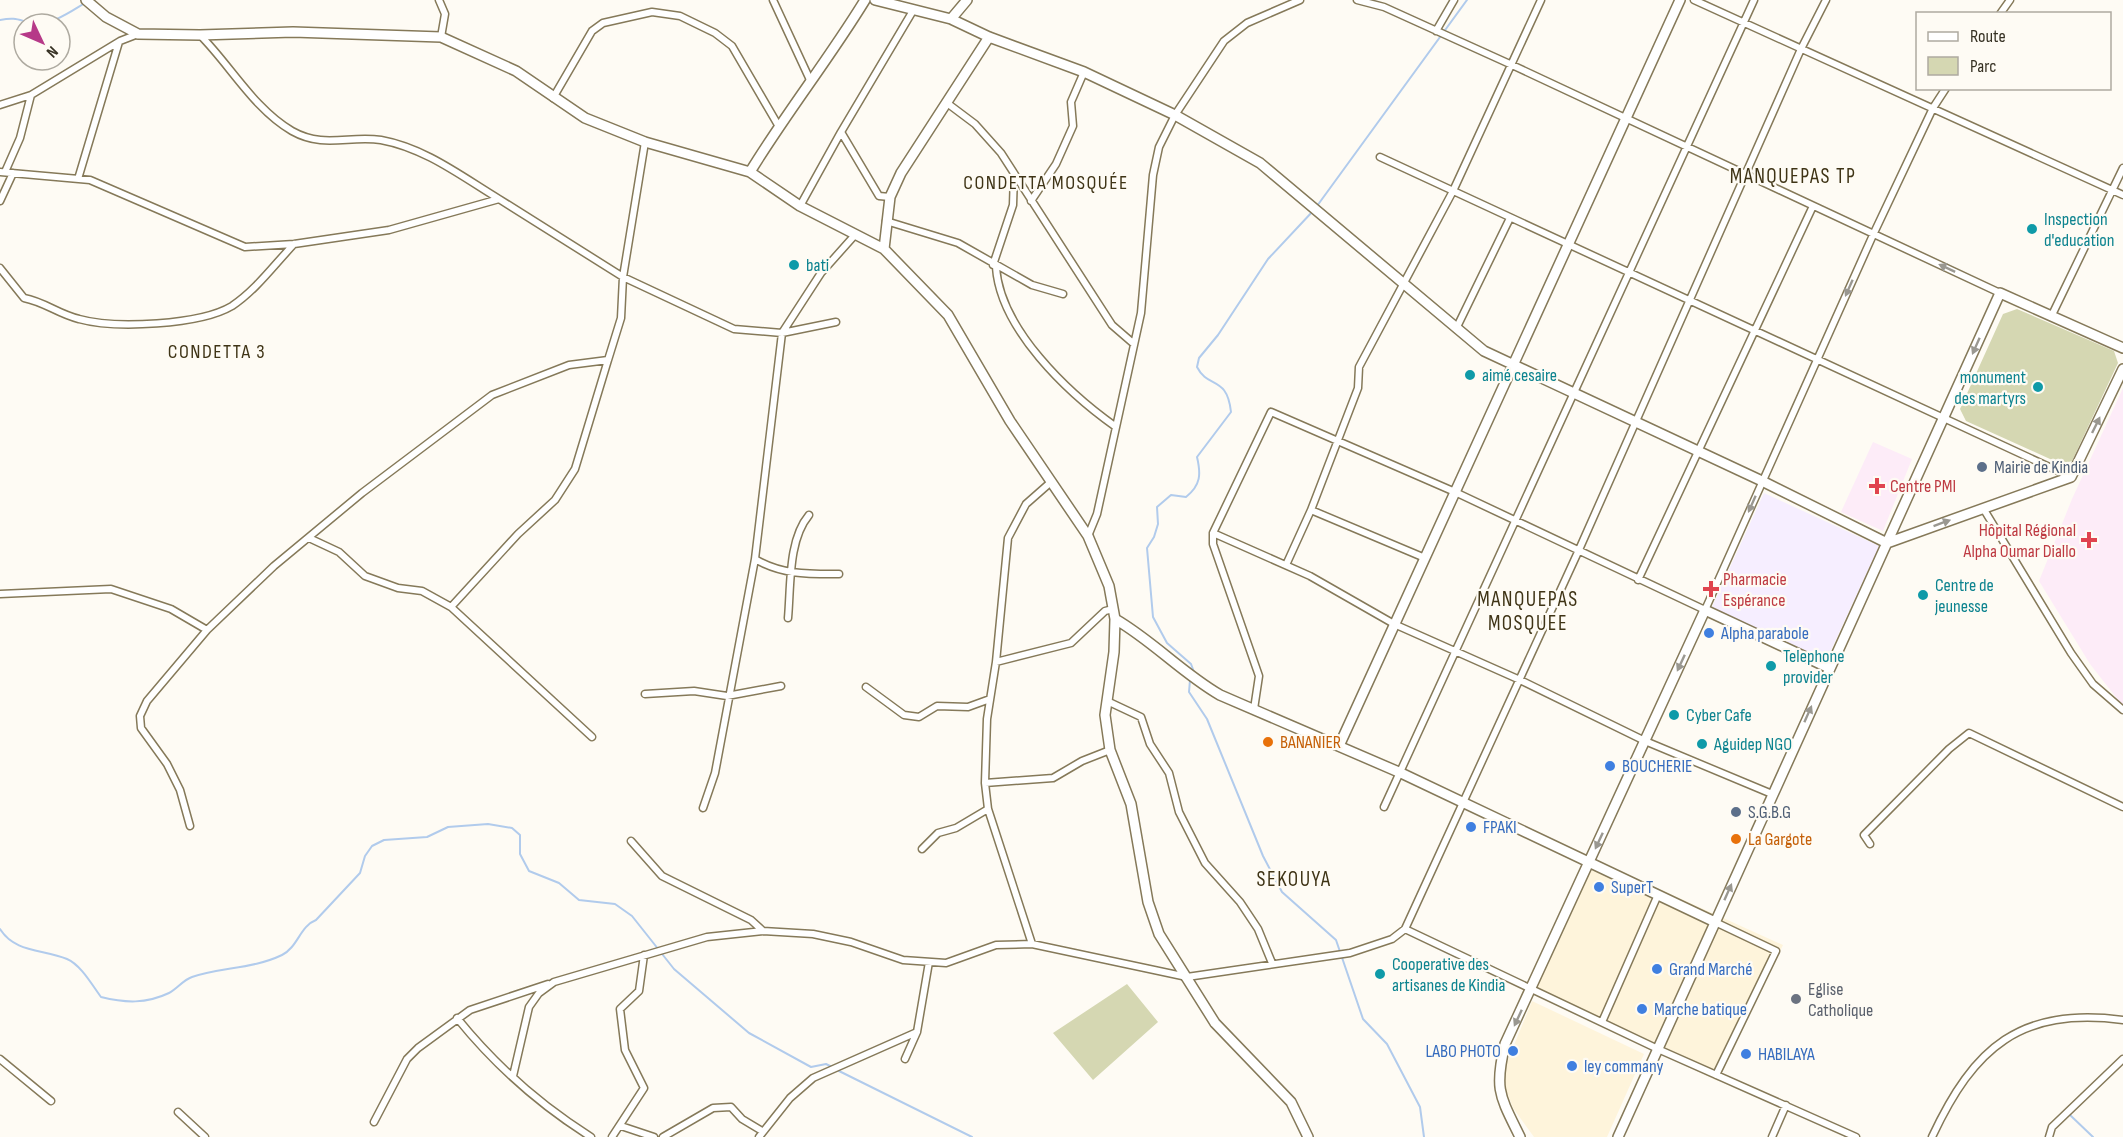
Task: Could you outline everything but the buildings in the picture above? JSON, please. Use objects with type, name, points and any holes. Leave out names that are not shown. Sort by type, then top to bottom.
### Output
[{"type":"street","points":[[439,0],[445,14],[441,37]]},
{"type":"street","points":[[773,0],[811,83]]},
{"type":"street","points":[[750,172],[778,125],[811,83],[865,0]]},
{"type":"street","points":[[875,0],[951,19],[989,37],[1084,72],[1175,116],[1260,163],[1484,351],[1512,367],[1762,481],[1887,543],[2071,477],[2123,369]]},
{"type":"street","points":[[951,19],[967,0]]},
{"type":"street","points":[[1088,536],[1097,514],[1141,313],[1154,175],[1160,147],[1175,116],[1224,41],[1247,23],[1300,0]]},
{"type":"street","points":[[1357,0],[1384,7],[1512,65],[2051,317],[2123,348]]},
{"type":"street","points":[[1441,33],[1454,0]]},
{"type":"street","points":[[1286,566],[1311,510],[1358,388],[1359,367],[1453,191],[1541,0]]},
{"type":"street","points":[[1339,746],[1680,0]]},
{"type":"street","points":[[1694,0],[2123,195]]},
{"type":"street","points":[[1384,807],[1754,0]]},
{"type":"street","points":[[375,1122],[407,1059],[417,1048],[470,1010],[554,982],[645,955],[656,954],[707,937],[763,931],[813,934],[851,942],[903,960],[946,963],[996,945],[1032,944],[1187,977],[1272,963],[1332,957],[1384,943],[1405,929],[1578,552],[1801,49],[1826,0]]},
{"type":"street","points":[[89,4],[138,34]]},
{"type":"street","points":[[800,206],[914,9]]},
{"type":"street","points":[[553,98],[592,31],[603,23],[652,12],[680,16],[716,33],[732,46],[778,125]]},
{"type":"street","points":[[0,105],[31,95],[120,41],[138,34],[293,32],[441,37],[516,71],[585,118],[645,142],[750,172],[800,206],[854,236],[884,249],[948,315],[1010,421],[1088,536],[1108,586],[1114,614],[1106,715],[1110,750],[1131,804],[1148,902],[1159,934],[1215,1023],[1291,1102],[1308,1137]]},
{"type":"street","points":[[200,35],[217,52],[247,90],[292,131],[321,142],[359,138],[416,149],[623,277],[734,329],[782,333],[836,322]]},
{"type":"street","points":[[884,249],[890,197],[901,173],[989,37]]},
{"type":"street","points":[[78,179],[120,41]]},
{"type":"street","points":[[1031,201],[1056,164],[1073,126],[1071,102],[1084,72]]},
{"type":"street","points":[[1520,1137],[1499,1096],[1498,1074],[1505,1044],[1705,610],[1874,235],[1933,108],[1945,90]]},
{"type":"street","points":[[0,201],[6,172],[20,138],[31,95]]},
{"type":"street","points":[[947,103],[975,124],[1001,153],[1112,325],[1134,344]]},
{"type":"street","points":[[841,132],[879,196],[890,197]]},
{"type":"street","points":[[451,608],[518,534],[555,500],[574,469],[621,318],[623,277],[645,142]]},
{"type":"street","points":[[1380,158],[2071,477]]},
{"type":"street","points":[[2051,317],[2123,168]]},
{"type":"street","points":[[6,172],[90,180],[245,247],[294,244],[389,230],[499,199]]},
{"type":"street","points":[[1014,174],[1013,205],[995,266],[998,286],[1007,311],[1042,360],[1091,409],[1116,427]]},
{"type":"street","points":[[1638,580],[1813,206]]},
{"type":"street","points":[[1456,329],[1510,218]]},
{"type":"street","points":[[886,222],[958,243],[1032,285],[1064,294]]},
{"type":"street","points":[[703,808],[715,773],[727,696],[755,559],[782,333],[821,273],[854,236]]},
{"type":"street","points":[[0,268],[24,298],[44,302],[78,319],[120,326],[203,317],[231,306],[251,290],[294,244]]},
{"type":"street","points":[[1618,1137],[2000,293]]},
{"type":"street","points":[[190,826],[180,790],[167,764],[141,728],[141,716],[147,701],[207,630],[274,566],[362,493],[492,395],[569,365],[608,360]]},
{"type":"street","points":[[1254,709],[1259,676],[1213,544],[1213,533],[1271,412],[1455,492],[1516,523],[1829,668]]},
{"type":"street","points":[[1032,944],[988,809],[984,783],[990,699],[996,662],[1008,538],[1026,504],[1051,482]]},
{"type":"street","points":[[1983,508],[2071,653],[2093,684],[2123,710]]},
{"type":"street","points":[[1311,510],[1425,558]]},
{"type":"street","points":[[788,618],[794,543],[800,526],[809,515]]},
{"type":"street","points":[[1213,533],[1310,576],[1394,624],[1520,680],[1645,741],[1772,794]]},
{"type":"street","points":[[309,538],[339,552],[365,576],[398,588],[422,591],[451,608],[592,737]]},
{"type":"street","points":[[755,559],[769,567],[793,574],[839,574]]},
{"type":"street","points":[[0,594],[111,589],[171,609],[207,630]]},
{"type":"street","points":[[996,662],[1071,643],[1105,611],[1114,614],[1194,680],[1254,709],[1401,773],[1657,897],[1776,951],[1716,1075]]},
{"type":"street","points":[[645,694],[694,691],[727,696],[781,686]]},
{"type":"street","points":[[866,687],[903,715],[920,717],[937,706],[968,707],[990,699]]},
{"type":"street","points":[[1107,701],[1141,717],[1150,744],[1169,773],[1179,812],[1205,863],[1240,902],[1258,929],[1272,963]]},
{"type":"street","points":[[1870,844],[1864,835],[1949,748],[1969,734],[2123,807]]},
{"type":"street","points":[[984,783],[1053,778],[1082,761],[1110,750]]},
{"type":"street","points":[[922,849],[938,833],[956,828],[988,809]]},
{"type":"street","points":[[631,841],[662,876],[751,920],[763,931]]},
{"type":"street","points":[[1602,1022],[1657,897]]},
{"type":"street","points":[[1405,929],[1716,1075],[1856,1137]]},
{"type":"street","points":[[612,1137],[644,1088],[625,1050],[620,1009],[639,992],[645,955]]},
{"type":"street","points":[[905,1059],[917,1032],[929,962]]},
{"type":"street","points":[[513,1076],[529,1007],[540,993],[554,982]]},
{"type":"street","points":[[457,1018],[482,1050],[544,1106],[591,1137]]},
{"type":"street","points":[[1932,1137],[1946,1108],[1972,1067],[1985,1053],[2034,1025],[2058,1019],[2123,1020]]},
{"type":"street","points":[[663,1137],[713,1108],[731,1107],[761,1134],[790,1098],[813,1078],[917,1032]]},
{"type":"street","points":[[0,1059],[51,1101]]},
{"type":"street","points":[[2049,1137],[2052,1127],[2123,1059]]},
{"type":"street","points":[[1772,1137],[1786,1105]]},
{"type":"street","points":[[178,1112],[205,1137]]},
{"type":"street","points":[[621,1126],[654,1137]]},
{"type":"shaded area","name":"Hôpital Régional Alpha Oumar Diallo","points":[[2123,388],[2122,705],[2090,664],[2039,581],[2072,499]]},
{"type":"shaded area","name":"Centre PMI","points":[[1873,442],[1912,459],[1883,531],[1841,512]]},
{"type":"shaded area","points":[[1764,493],[1879,546],[1826,661],[1711,609]]},
{"type":"shaded area","name":"Grand Marché","points":[[1591,858],[1783,945],[1718,1081],[1533,993]]},
{"type":"shaded area","name":"ley commany","points":[[1532,1001],[1644,1054],[1607,1137],[1534,1137],[1513,1108],[1501,1077]]},
{"type":"green space","points":[[2017,309],[2114,351],[2118,363],[2072,461],[2061,464],[1966,421],[1960,409],[2003,314]]},
{"type":"green space","points":[[1127,984],[1158,1022],[1093,1080],[1053,1033]]},
{"type":"waterway","points":[[1317,206],[1467,0]]},
{"type":"waterway","points":[[0,20],[46,22],[60,18],[85,3]]},
{"type":"waterway","points":[[1194,672],[1191,664],[1167,643],[1153,617],[1147,548],[1158,524],[1157,507],[1171,495],[1186,497],[1195,488],[1199,479],[1197,457],[1231,412],[1226,392],[1201,374],[1197,367],[1199,358],[1218,335],[1268,259],[1313,211]]},
{"type":"waterway","points":[[1190,680],[1189,692],[1207,719],[1263,856],[1282,892],[1336,940],[1363,1019],[1387,1044],[1420,1107],[1424,1137]]},
{"type":"waterway","points":[[0,929],[6,937],[21,946],[72,962],[86,976],[101,997],[144,1001],[169,993],[192,977],[260,963],[282,955],[292,947],[306,927],[316,920],[360,873],[365,856],[372,846],[384,840],[427,837],[448,827],[488,824],[512,828],[520,835],[520,854],[529,871],[559,883],[579,900],[615,904],[632,916],[674,969],[749,1033],[811,1067],[826,1064],[832,1067]]},
{"type":"waterway","points":[[837,1070],[972,1137]]},
{"type":"waterway","points":[[2070,1115],[2093,1137]]},
{"type":"place","name":"Inspection d'education","points":[[2032,229]]},
{"type":"place","name":"bati","points":[[794,265]]},
{"type":"place","name":"aimé cesaire","points":[[1470,375]]},
{"type":"place","name":"monument des martyrs","points":[[2038,387]]},
{"type":"place","name":"Mairie de Kindia","points":[[1982,467]]},
{"type":"place","name":"Centre PMI","points":[[1877,486]]},
{"type":"place","name":"Hôpital Régional Alpha Oumar Diallo","points":[[2089,540]]},
{"type":"place","name":"Pharmacie Espérance","points":[[1711,589]]},
{"type":"place","name":"Centre de jeunesse","points":[[1923,595]]},
{"type":"place","name":"Alpha parabole","points":[[1709,633]]},
{"type":"place","name":"Telephone provider","points":[[1771,666]]},
{"type":"place","name":"Cyber Cafe","points":[[1674,715]]},
{"type":"place","name":"BANANIER","points":[[1268,742]]},
{"type":"place","name":"Aguidep NGO","points":[[1702,744]]},
{"type":"place","name":"BOUCHERIE","points":[[1610,766]]},
{"type":"place","name":"S.G.B.G","points":[[1736,812]]},
{"type":"place","name":"FPAKI","points":[[1471,827]]},
{"type":"place","name":"La Gargote","points":[[1736,839]]},
{"type":"place","name":"SuperT","points":[[1599,887]]},
{"type":"place","name":"Grand Marché","points":[[1657,969]]},
{"type":"place","name":"Cooperative des artisanes de Kindia","points":[[1380,974]]},
{"type":"place","name":"Eglise Catholique","points":[[1796,999]]},
{"type":"place","name":"Marche batique","points":[[1642,1009]]},
{"type":"place","name":"LABO PHOTO","points":[[1513,1051]]},
{"type":"place","name":"HABILAYA","points":[[1746,1054]]},
{"type":"place","name":"ley commany","points":[[1572,1066]]},
{"type":"district","name":"MANQUEPAS TP","points":[[1793,176]]},
{"type":"district","name":"СONDETTA MOSQUÉE","points":[[1046,183]]},
{"type":"district","name":"СONDETTA 3","points":[[217,352]]},
{"type":"district","name":"MANQUEPAS MOSQUEE","points":[[1528,611]]},
{"type":"district","name":"SEKOUYA","points":[[1294,879]]}]
